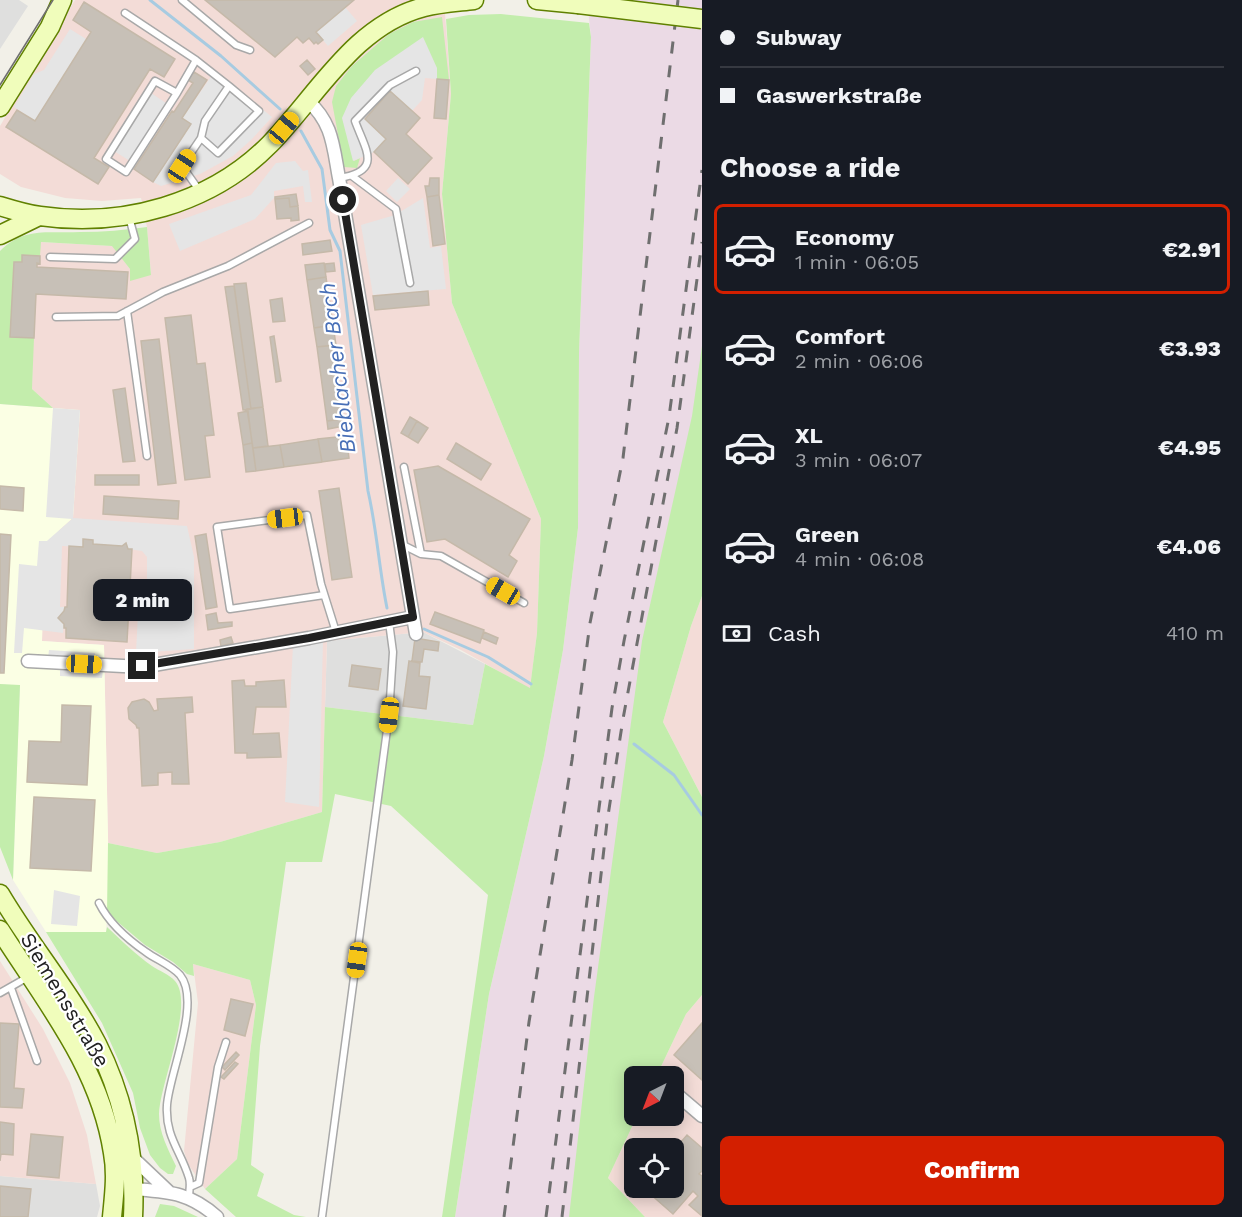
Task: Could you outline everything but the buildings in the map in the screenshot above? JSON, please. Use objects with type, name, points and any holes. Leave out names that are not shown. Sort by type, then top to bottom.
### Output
[{"type":"main road","points":[[0,107],[50,27],[62,0]]},
{"type":"main road","points":[[0,206],[39,216],[87,219],[165,208],[201,193],[236,173],[253,160],[334,68],[384,25],[423,8],[455,1],[474,0]]},
{"type":"main road","points":[[537,0],[702,19]]},
{"type":"main road","points":[[0,235],[39,216]]},
{"type":"main road","name":"Siemensstraße","points":[[0,894],[96,1043],[113,1081],[123,1113],[132,1157],[124,1189],[112,1217]]},
{"type":"main road","name":"Siemensstraße","points":[[0,930],[77,1048],[92,1078],[107,1121],[114,1154],[134,1217]]},
{"type":"street","points":[[308,100],[320,112],[328,127],[346,177],[400,543],[416,634]]},
{"type":"street","points":[[28,661],[142,666],[413,617]]},
{"type":"street","points":[[684,1100],[701,1113]]},
{"type":"street","points":[[132,1157],[170,1192]]},
{"type":"street","points":[[124,1189],[189,1192],[217,1217]]},
{"type":"lane","points":[[182,0],[236,45],[250,50]]},
{"type":"lane","points":[[124,13],[196,60],[259,111],[218,153],[201,138]]},
{"type":"lane","points":[[177,93],[155,81],[106,159],[126,172],[177,93],[196,60]]},
{"type":"lane","points":[[346,177],[364,170],[368,159],[356,121],[390,85],[417,71]]},
{"type":"lane","points":[[201,193],[182,166],[201,138],[205,121],[229,86]]},
{"type":"lane","points":[[346,177],[396,209],[410,283]]},
{"type":"lane","points":[[50,257],[115,259],[135,239],[128,214]]},
{"type":"lane","points":[[56,317],[118,316],[163,292],[228,266],[309,223]]},
{"type":"lane","points":[[127,311],[147,456]]},
{"type":"lane","points":[[404,467],[421,554]]},
{"type":"lane","points":[[324,595],[230,609],[216,527],[307,515],[324,595],[336,632]]},
{"type":"lane","points":[[400,543],[421,554],[441,556],[524,603]]},
{"type":"lane","points":[[322,1217],[389,715],[393,652],[389,621]]},
{"type":"lane","points":[[99,903],[107,918],[145,952],[181,976],[184,985],[188,1005],[183,1041],[167,1106],[172,1143],[190,1180],[189,1192]]},
{"type":"lane","points":[[0,993],[30,976]]},
{"type":"lane","points":[[11,988],[37,1061]]},
{"type":"lane","points":[[189,1192],[199,1183],[218,1067],[226,1042]]},
{"type":"shaded area","points":[[0,0],[19,0],[28,6],[0,49]]},
{"type":"shaded area","points":[[75,0],[444,0],[451,94],[442,194],[452,303],[541,519],[537,633],[530,689],[461,650],[423,632],[327,641],[322,812],[220,842],[157,853],[108,843],[104,645],[42,641],[41,629],[80,411],[53,408],[32,389],[33,339],[10,337],[14,262],[22,262],[22,255],[40,242],[113,246],[130,269],[130,280],[151,274],[147,227],[141,198],[102,201],[65,198],[21,187],[0,174],[0,126]]},
{"type":"shaded area","points":[[587,0],[702,0],[702,374],[577,1217],[455,1217],[489,994],[544,756],[563,650],[578,528],[579,353],[591,37]]},
{"type":"shaded area","points":[[345,7],[357,21],[328,46],[316,32]]},
{"type":"shaded area","points":[[70,29],[86,39],[35,121],[14,107],[34,74],[44,70]]},
{"type":"shaded area","points":[[423,37],[437,68],[437,79],[425,78],[422,100],[412,111],[390,91],[365,118],[386,139],[374,152],[353,161],[342,118],[351,98],[375,70]]},
{"type":"shaded area","points":[[215,71],[272,117],[233,156],[200,174],[161,186],[153,182],[191,124],[182,118]]},
{"type":"shaded area","points":[[151,93],[166,103],[130,161],[114,151]]},
{"type":"shaded area","points":[[295,161],[303,171],[308,170],[312,202],[305,202],[303,186],[274,191],[274,198],[255,219],[180,251],[169,224],[251,195],[276,163]]},
{"type":"shaded area","points":[[398,178],[410,189],[397,202],[386,191]]},
{"type":"shaded area","points":[[423,198],[430,248],[441,246],[446,289],[373,295],[361,225],[395,215]]},
{"type":"shaded area","points":[[0,404],[80,410],[73,518],[46,542],[42,641],[104,645],[109,884],[106,932],[46,932],[13,880],[20,686],[0,684]]},
{"type":"shaded area","points":[[53,408],[80,410],[73,518],[187,526],[194,557],[194,649],[136,653],[139,593],[147,593],[147,557],[142,551],[128,549],[126,543],[122,546],[93,544],[93,540],[84,539],[83,547],[62,546],[60,607],[65,607],[58,618],[64,624],[63,633],[24,628],[22,653],[14,653],[19,564],[37,566],[39,541],[47,541],[72,519],[46,517]]},
{"type":"shaded area","points":[[702,596],[702,797],[663,722]]},
{"type":"shaded area","points":[[423,632],[485,664],[473,725],[325,707],[327,641]]},
{"type":"shaded area","points":[[323,640],[319,807],[285,802],[293,645]]},
{"type":"shaded area","points":[[49,650],[95,653],[95,660],[48,658]]},
{"type":"shaded area","points":[[60,668],[103,670],[102,678],[60,676]]},
{"type":"shaded area","points":[[54,890],[80,896],[77,926],[51,924]]},
{"type":"shaded area","points":[[0,961],[43,1029],[70,1083],[87,1135],[96,1184],[0,1176]]},
{"type":"shaded area","points":[[193,964],[250,980],[256,1005],[237,1159],[205,1189],[188,1164],[184,1151],[198,1003]]},
{"type":"shaded area","points":[[702,995],[702,1217],[645,1217],[627,1198],[684,1198],[684,1138],[627,1138],[632,1126],[684,1126],[684,1066],[661,1066],[686,1014]]},
{"type":"shaded area","points":[[624,1144],[624,1195],[608,1178]]},
{"type":"shaded area","points":[[0,1176],[96,1184],[100,1206],[97,1217],[0,1217]]},
{"type":"green space","points":[[501,14],[589,23],[591,37],[579,353],[578,528],[563,650],[544,756],[489,994],[455,1217],[442,1217],[488,895],[391,806],[335,794],[322,862],[286,862],[260,1046],[251,1165],[264,1174],[257,1196],[294,1215],[306,1217],[236,1217],[205,1189],[237,1159],[256,1005],[250,980],[193,964],[194,976],[187,974],[173,962],[145,945],[107,913],[108,843],[157,853],[220,842],[322,812],[325,707],[473,725],[485,664],[530,688],[537,633],[541,519],[452,303],[442,194],[451,94],[446,19],[469,15]]},
{"type":"green space","points":[[442,17],[449,80],[437,79],[437,68],[375,70],[354,161],[360,158],[357,168],[344,167],[332,102],[336,86],[352,66],[389,34],[413,22]]},
{"type":"green space","points":[[147,227],[151,275],[130,281],[130,269],[112,246],[41,242],[40,256],[23,255],[10,337],[34,338],[32,389],[53,408],[0,404],[0,251],[19,238],[38,233]]},
{"type":"green space","points":[[702,346],[702,596],[663,722],[702,797],[702,995],[686,1014],[661,1066],[624,1066],[624,1126],[632,1126],[627,1138],[624,1138],[624,1144],[608,1178],[624,1195],[624,1198],[627,1198],[645,1217],[569,1217],[594,997],[642,641],[692,416]]},
{"type":"green space","points":[[0,684],[20,685],[13,880],[0,847]]},
{"type":"green space","points":[[107,927],[140,957],[173,979],[180,992],[179,1025],[159,1114],[162,1134],[176,1166],[173,1174],[168,1174],[160,1168],[150,1155],[140,1128],[133,1093],[102,1023],[46,932],[106,932]]},
{"type":"green space","points":[[160,1204],[174,1206],[198,1217],[155,1217]]},
{"type":"waterway","name":"Bieblacher Bach","points":[[150,0],[221,56],[280,109]]},
{"type":"waterway","name":"Bieblacher Bach","points":[[301,131],[322,169],[330,230],[340,251],[368,491],[387,608]]},
{"type":"waterway","name":"Bieblacher Bach","points":[[424,629],[488,657],[531,684]]},
{"type":"waterway","name":"Bieblacher Bach","points":[[634,744],[674,775],[702,815]]},
{"type":"tram line","points":[[0,85],[53,0]]},
{"type":"railway","points":[[504,1217],[529,1022],[572,760],[590,623],[623,458],[678,0]]},
{"type":"railway","points":[[546,1217],[612,708],[669,417],[702,170]]},
{"type":"railway","points":[[562,1217],[607,822],[623,719],[677,428],[702,242]]},
{"type":"route","points":[[142,666],[309,638],[413,617],[343,200]]}]
